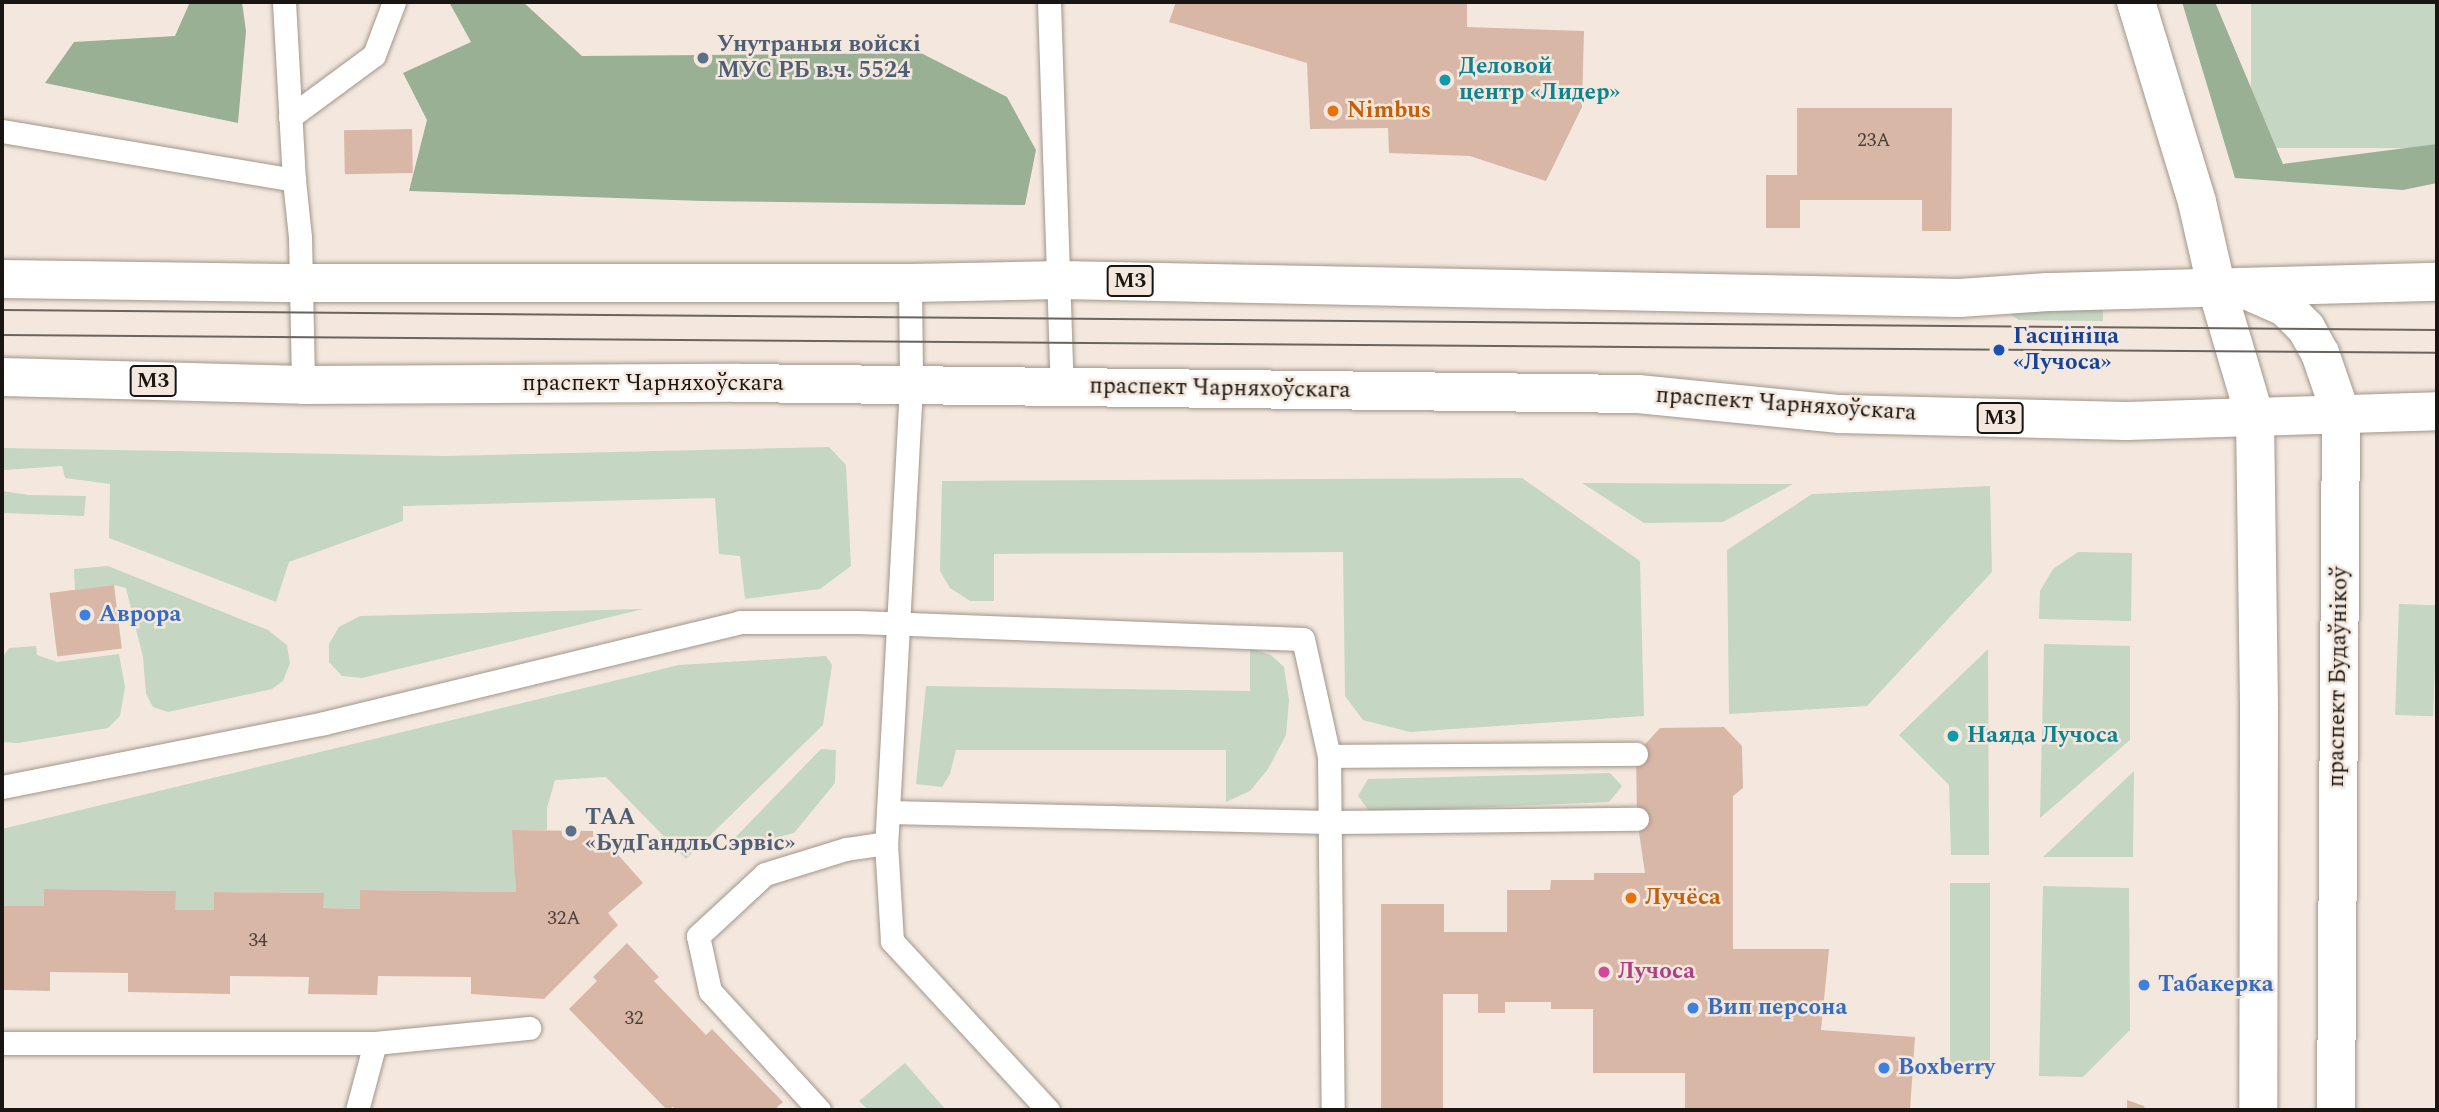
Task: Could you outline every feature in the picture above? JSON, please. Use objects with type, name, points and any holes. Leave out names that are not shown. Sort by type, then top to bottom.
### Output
[{"type":"main road","points":[[2136,2],[2194,190],[2229,289],[2255,417],[2259,710],[2258,1110]]},
{"type":"main road","name":"М3","points":[[2,279],[300,283],[911,283],[1060,280],[1959,298],[2048,292],[2437,282]]},
{"type":"main road","name":"праспект Будаўнікоў","points":[[2229,289],[2285,307],[2306,328],[2320,353],[2341,414],[2336,1110]]},
{"type":"main road","name":"праспект Чарняхоўскага","points":[[2,377],[303,385],[738,383],[1638,394],[1840,414],[2126,421],[2437,411]]},
{"type":"lane","points":[[284,2],[293,180],[300,237],[303,385]]},
{"type":"lane","points":[[290,117],[374,55],[394,2]]},
{"type":"lane","points":[[1049,2],[1062,387]]},
{"type":"lane","points":[[2,131],[293,180]]},
{"type":"lane","points":[[911,283],[911,386],[886,842],[892,941],[1048,1110]]},
{"type":"lane","points":[[2,787],[324,723],[740,622],[858,622],[1303,639],[1329,756],[1333,1110]]},
{"type":"lane","points":[[1329,756],[1636,754]]},
{"type":"lane","points":[[888,812],[1330,822],[1637,819]]},
{"type":"lane","points":[[819,1110],[710,991],[698,936],[765,874],[846,849],[886,842]]},
{"type":"lane","points":[[2,1044],[375,1043],[529,1028]]},
{"type":"lane","points":[[357,1110],[375,1043]]},
{"type":"green space","points":[[190,2],[242,2],[246,31],[238,123],[45,83],[74,42],[175,36]]},
{"type":"green space","name":"Унутраныя войскі МУС РБ в.ч. 5524","points":[[449,2],[523,2],[582,56],[921,53],[1007,97],[1036,150],[1025,205],[703,201],[409,191],[427,120],[403,73],[471,42]]},
{"type":"green space","points":[[2182,2],[2215,2],[2283,164],[2437,144],[2437,183],[2403,190],[2235,178]]},
{"type":"green space","points":[[2251,2],[2437,2],[2437,148],[2251,148]]},
{"type":"green space","points":[[2103,306],[2103,321],[2019,320],[2008,313]]},
{"type":"green space","points":[[829,447],[846,465],[851,566],[820,589],[745,599],[740,556],[719,554],[715,498],[403,506],[403,521],[289,562],[276,602],[109,538],[110,484],[65,478],[62,466],[4,470],[2,466],[2,448],[446,456]]},
{"type":"green space","points":[[1522,478],[1640,561],[1644,716],[1410,732],[1363,720],[1345,696],[1343,552],[994,554],[994,601],[970,601],[950,588],[940,571],[942,481]]},
{"type":"green space","points":[[1582,483],[1793,484],[1723,522],[1644,523]]},
{"type":"green space","points":[[1990,486],[1992,572],[1867,706],[1729,714],[1727,550],[1812,494]]},
{"type":"green space","points":[[2,491],[29,495],[86,496],[84,516],[2,513]]},
{"type":"green space","points":[[2078,552],[2132,553],[2131,621],[2039,619],[2040,591],[2053,569]]},
{"type":"green space","points":[[108,566],[268,630],[287,645],[290,663],[283,681],[272,689],[168,712],[153,707],[146,694],[143,657],[126,588],[114,585],[75,590],[74,569]]},
{"type":"green space","points":[[2399,604],[2437,605],[2433,716],[2395,715]]},
{"type":"green space","points":[[643,609],[362,678],[342,676],[329,662],[329,644],[339,627],[360,616]]},
{"type":"green space","points":[[2044,644],[2130,646],[2130,740],[2040,818]]},
{"type":"green space","points":[[36,646],[37,655],[57,662],[119,654],[125,687],[120,716],[108,728],[18,743],[2,742],[2,658],[9,648]]},
{"type":"green space","points":[[1250,648],[1271,655],[1284,667],[1289,700],[1286,735],[1268,769],[1250,791],[1226,802],[1226,750],[956,750],[950,774],[942,787],[916,784],[926,686],[1250,691]]},
{"type":"green space","points":[[1988,649],[1989,855],[1951,855],[1949,785],[1899,735]]},
{"type":"green space","points":[[826,656],[832,665],[823,725],[686,859],[606,777],[555,780],[547,808],[547,830],[513,830],[516,892],[360,890],[360,909],[323,908],[323,893],[215,892],[214,910],[175,910],[175,891],[44,889],[44,906],[4,906],[2,829],[679,665]]},
{"type":"green space","points":[[821,749],[836,750],[835,783],[794,833],[723,850]]},
{"type":"green space","points":[[2134,771],[2133,857],[2043,857]]},
{"type":"green space","points":[[1610,773],[1622,786],[1609,802],[1370,812],[1358,796],[1368,779]]},
{"type":"green space","points":[[1950,883],[1990,883],[1990,1071],[1950,1071]]},
{"type":"green space","points":[[2043,886],[2129,888],[2130,1030],[2083,1077],[2039,1076]]},
{"type":"green space","points":[[905,1063],[946,1110],[868,1110],[859,1101]]},
{"type":"building","name":"Деловой центр «Лидер»","points":[[1176,2],[1467,2],[1467,27],[1584,31],[1582,107],[1546,181],[1470,156],[1389,153],[1388,128],[1310,129],[1307,63],[1169,22]]},
{"type":"building","points":[[1797,108],[1952,108],[1951,231],[1922,231],[1922,200],[1800,200],[1800,228],[1766,228],[1766,175],[1797,175]]},
{"type":"building","points":[[412,129],[413,173],[345,174],[344,130]]},
{"type":"building","name":"Аврора","points":[[114,585],[122,649],[57,656],[49,593]]},
{"type":"building","name":"Лучоса","points":[[1724,727],[1742,746],[1743,788],[1733,796],[1733,949],[1829,949],[1821,1030],[1915,1037],[1910,1110],[1685,1110],[1685,1073],[1593,1073],[1593,1009],[1551,1009],[1551,1002],[1505,1002],[1505,1013],[1478,1013],[1478,994],[1443,994],[1443,1110],[1381,1110],[1381,904],[1444,904],[1444,932],[1507,932],[1507,890],[1550,890],[1551,880],[1594,880],[1594,873],[1645,873],[1637,819],[1636,754],[1660,728]]},
{"type":"building","points":[[512,830],[593,831],[594,850],[614,850],[643,883],[608,913],[618,925],[544,999],[471,994],[471,977],[378,976],[377,995],[308,994],[309,977],[230,976],[230,994],[128,992],[128,973],[50,972],[50,991],[2,990],[2,906],[44,906],[44,889],[176,891],[175,910],[214,910],[214,892],[324,893],[323,908],[360,909],[360,890],[516,892]]},
{"type":"building","points":[[627,943],[659,977],[654,981],[706,1035],[712,1029],[783,1102],[777,1107],[779,1110],[677,1110],[673,1107],[667,1110],[569,1009],[597,981],[593,977]]},
{"type":"building","points":[[2127,1100],[2144,1106],[2145,1110],[2127,1110]]},
{"type":"tram line","points":[[2,310],[2437,330]]},
{"type":"tram line","points":[[2,335],[2437,353]]},
{"type":"place","name":"Унутраныя войскі МУС РБ в.ч. 5524","points":[[703,58]]},
{"type":"place","name":"Деловой центр «Лидер»","points":[[1445,80]]},
{"type":"place","name":"Nimbus","points":[[1333,111]]},
{"type":"place","name":"Гасцініца «Лучоса»","points":[[1999,350]]},
{"type":"place","name":"Аврора","points":[[85,615]]},
{"type":"place","name":"Наяда Лучоса","points":[[1953,736]]},
{"type":"place","name":"ТАА «БудГандльСэрвіс»","points":[[571,831]]},
{"type":"place","name":"Лучёса","points":[[1631,898]]},
{"type":"place","name":"Лучоса","points":[[1604,972]]},
{"type":"place","name":"Табакерка","points":[[2144,985]]},
{"type":"place","name":"Вип персона","points":[[1693,1008]]},
{"type":"place","name":"Boxberry","points":[[1884,1068]]}]
